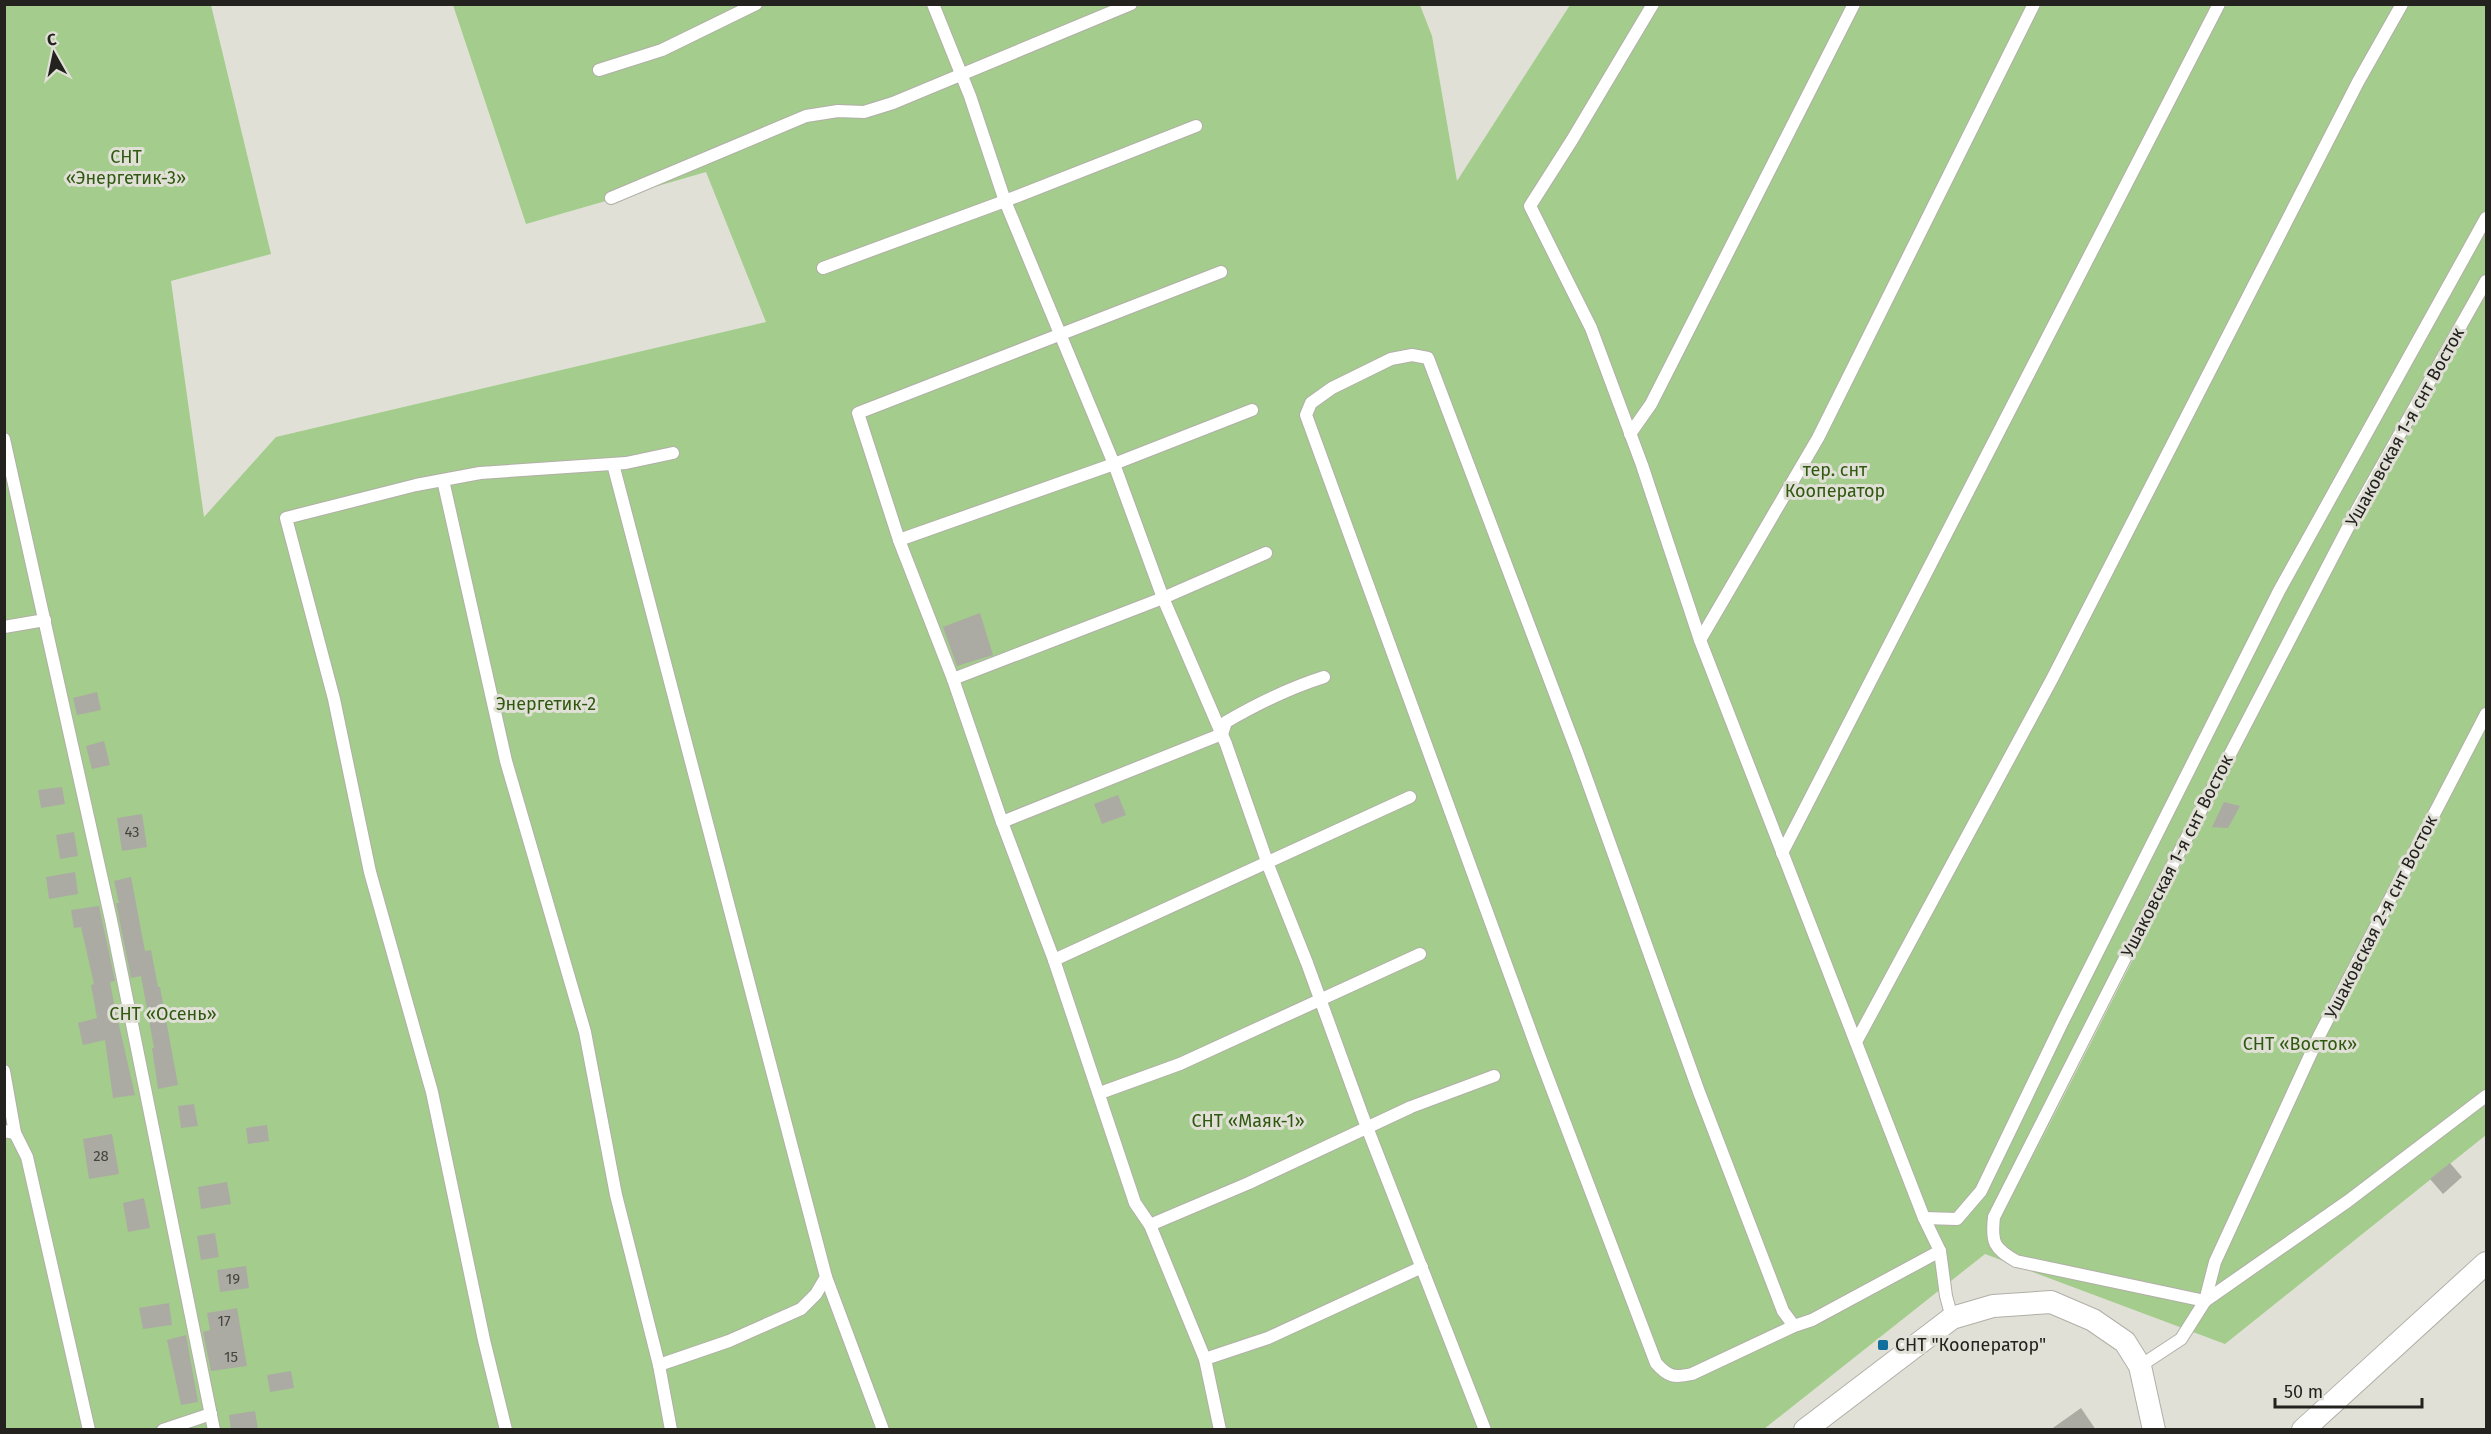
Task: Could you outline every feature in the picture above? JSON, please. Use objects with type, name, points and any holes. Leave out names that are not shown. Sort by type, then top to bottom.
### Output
[{"type":"street","points":[[2303,1430],[2487,1263]]},
{"type":"street","points":[[1805,1430],[1952,1318],[1994,1306],[2051,1302],[2093,1320],[2125,1342],[2140,1366],[2154,1430]]},
{"type":"lane","points":[[598,70],[662,50],[756,4]]},
{"type":"lane","points":[[933,4],[961,74],[1005,201],[1059,336],[1114,464],[1163,598],[1222,734],[1368,1129],[1485,1430]]},
{"type":"lane","points":[[611,198],[806,116],[838,111],[864,112],[893,103],[1131,4]]},
{"type":"lane","points":[[1653,4],[1530,206],[1591,328],[1630,434],[1700,640],[1924,1218],[1940,1251],[1946,1296],[1952,1318]]},
{"type":"lane","points":[[1630,434],[1651,404],[1854,4]]},
{"type":"lane","points":[[1700,640],[1818,438],[2034,4]]},
{"type":"lane","points":[[1782,853],[2219,4]]},
{"type":"lane","points":[[1856,1042],[2052,679],[2358,82],[2402,4]]},
{"type":"lane","points":[[823,268],[1005,201],[1196,126]]},
{"type":"lane","points":[[1924,1218],[1957,1219],[1981,1191],[2062,1023],[2278,591],[2487,218]]},
{"type":"lane","points":[[1220,1430],[1205,1359],[1150,1225],[1136,1203],[1054,960],[1002,822],[953,680],[899,540],[858,413],[1221,273]]},
{"type":"lane","name":"Ушаковская 1-я снт Восток","points":[[2205,1301],[2016,1261],[1999,1251],[1992,1233],[1994,1217],[2164,881],[2351,521],[2487,281]]},
{"type":"lane","points":[[1794,1326],[1784,1311],[1699,1092],[1577,752],[1428,358],[1412,355],[1391,359],[1332,388],[1311,403],[1306,415],[1538,1052],[1656,1363],[1664,1373],[1675,1378],[1692,1374],[1794,1326],[1812,1320],[1940,1251]]},
{"type":"lane","points":[[899,540],[1114,464],[1252,410]]},
{"type":"lane","points":[[4,440],[111,920],[214,1430]]},
{"type":"lane","points":[[506,1430],[484,1340],[432,1092],[370,872],[334,699],[286,518],[480,473],[613,464],[673,453]]},
{"type":"lane","points":[[613,464],[826,1278],[883,1430]]},
{"type":"lane","points":[[443,480],[506,761],[585,1032],[615,1195],[659,1365],[671,1430]]},
{"type":"lane","points":[[953,680],[1163,598],[1266,553]]},
{"type":"lane","points":[[4,627],[45,620]]},
{"type":"lane","points":[[1002,822],[1222,734],[1226,723],[1249,709],[1299,685],[1324,677]]},
{"type":"lane","name":"Ушаковская 2-я снт Восток","points":[[2140,1366],[2181,1339],[2205,1301],[2215,1262],[2319,1036],[2487,714]]},
{"type":"lane","points":[[1054,960],[1410,797]]},
{"type":"lane","points":[[1100,1093],[1180,1064],[1420,954]]},
{"type":"lane","points":[[4,1071],[10,1132],[27,1157],[88,1430]]},
{"type":"lane","points":[[1150,1225],[1368,1129],[1411,1107],[1494,1076]]},
{"type":"lane","points":[[2205,1301],[2348,1201],[2487,1096]]},
{"type":"lane","points":[[1205,1359],[1268,1338],[1422,1267]]},
{"type":"lane","points":[[659,1365],[729,1341],[801,1310],[816,1294],[826,1278]]},
{"type":"lane","points":[[163,1430],[211,1414]]},
{"type":"green space","points":[[5,5],[211,5],[271,254],[171,281],[204,517],[276,437],[766,322],[706,172],[526,224],[453,5],[1420,5],[1432,36],[1457,181],[1570,5],[2486,5],[2486,273],[2352,509],[2031,1161],[2359,512],[2486,285],[2486,1135],[2225,1344],[1985,1254],[1764,1429],[5,1430]]},
{"type":"building","points":[[980,613],[993,655],[957,666],[943,627]]},
{"type":"building","points":[[97,692],[101,710],[77,715],[73,698]]},
{"type":"building","points":[[104,741],[110,765],[92,769],[86,746]]},
{"type":"building","points":[[62,787],[65,804],[41,808],[38,790]]},
{"type":"building","points":[[1118,795],[1126,815],[1102,824],[1094,804]]},
{"type":"building","points":[[2224,802],[2240,806],[2228,828],[2212,827]]},
{"type":"building","points":[[142,814],[147,847],[122,851],[117,818]]},
{"type":"building","points":[[74,832],[78,856],[60,859],[56,835]]},
{"type":"building","points":[[75,872],[78,894],[49,899],[46,877]]},
{"type":"building","points":[[131,877],[145,951],[151,950],[158,987],[160,987],[178,1085],[158,1089],[152,1048],[154,1048],[141,976],[131,978],[116,903],[119,903],[114,881]]},
{"type":"building","points":[[99,906],[115,981],[110,982],[114,1003],[135,1095],[113,1098],[105,1040],[83,1045],[78,1023],[97,1018],[91,985],[94,984],[81,927],[74,928],[71,910]]},
{"type":"building","points":[[194,1104],[198,1126],[181,1128],[178,1106]]},
{"type":"building","points":[[267,1125],[269,1141],[248,1144],[246,1128]]},
{"type":"building","points":[[112,1134],[119,1174],[89,1179],[83,1139]]},
{"type":"building","points":[[2450,1163],[2462,1177],[2443,1194],[2430,1179]]},
{"type":"building","points":[[227,1182],[231,1204],[201,1209],[198,1187]]},
{"type":"building","points":[[144,1198],[150,1228],[128,1232],[123,1203]]},
{"type":"building","points":[[215,1233],[219,1257],[201,1260],[197,1236]]},
{"type":"building","points":[[246,1266],[249,1288],[220,1292],[217,1270]]},
{"type":"building","points":[[169,1303],[172,1325],[143,1329],[139,1308]]},
{"type":"building","points":[[237,1308],[247,1366],[211,1371],[203,1332],[210,1330],[207,1313]]},
{"type":"building","points":[[186,1335],[198,1402],[181,1405],[167,1340]]},
{"type":"building","points":[[291,1371],[294,1388],[270,1392],[267,1375]]},
{"type":"building","points":[[2081,1408],[2096,1430],[2050,1430]]},
{"type":"building","points":[[255,1411],[258,1430],[231,1430],[229,1415]]},
{"type":"place","name":"СНТ \"Кооператор\"","points":[[1883,1345]]},
{"type":"park label","name":"СНТ «Энергетик-3»","points":[[126,167]]},
{"type":"park label","name":"тер. снт Кооператор","points":[[1835,480]]},
{"type":"park label","name":"Энергетик-2","points":[[546,704]]},
{"type":"park label","name":"СНТ «Осень»","points":[[163,1014]]},
{"type":"park label","name":"СНТ «Восток»","points":[[2300,1044]]},
{"type":"park label","name":"СНТ «Маяк-1»","points":[[1248,1121]]}]
